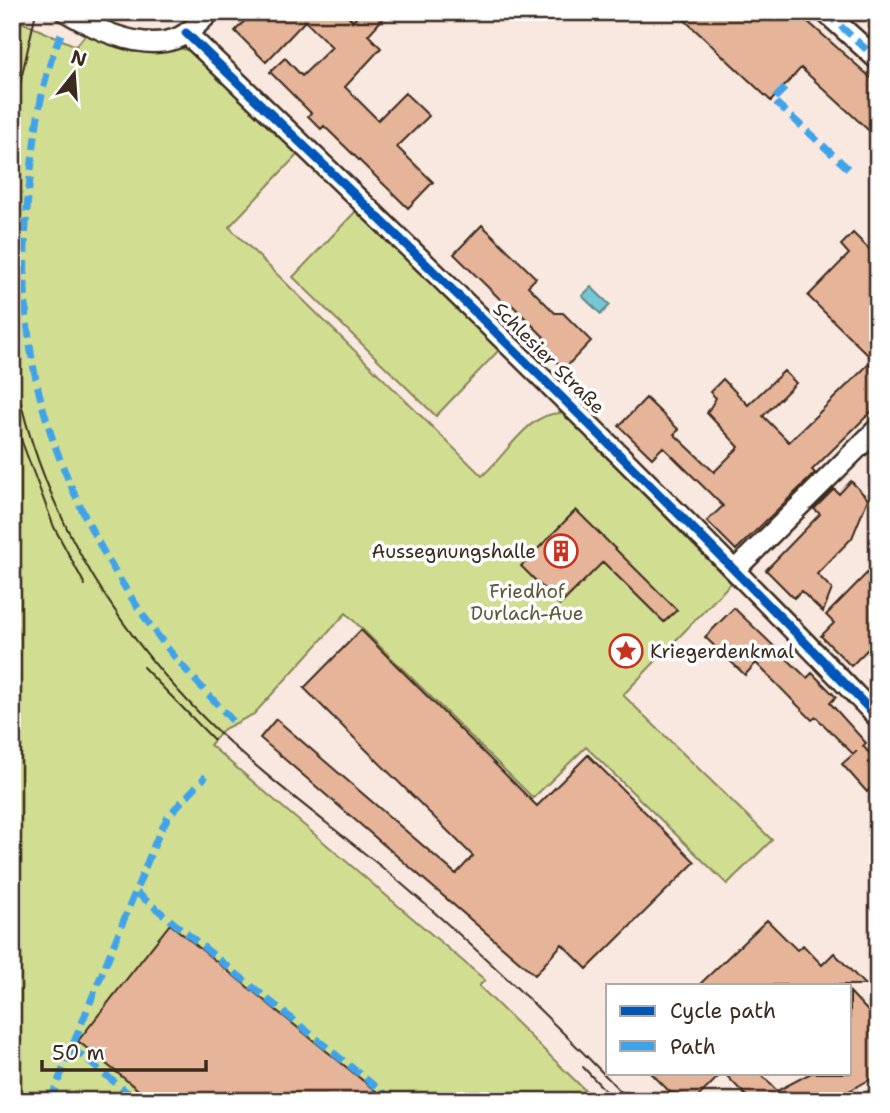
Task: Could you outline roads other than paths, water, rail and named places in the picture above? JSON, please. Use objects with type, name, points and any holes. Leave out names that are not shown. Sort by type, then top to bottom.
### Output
[{"type":"street","points":[[65,12],[132,40],[167,41],[186,33],[210,12]]},
{"type":"street","points":[[825,12],[878,60]]},
{"type":"street","name":"Schlesier Straße","points":[[186,33],[530,363],[736,569],[878,718]]},
{"type":"street","points":[[736,569],[878,428]]},
{"type":"water","points":[[591,287],[610,305],[601,314],[582,296]]},
{"type":"tram line","points":[[12,120],[36,12]]},
{"type":"tram line","points":[[12,362],[23,413],[58,510],[107,599],[170,681],[228,741],[457,932],[574,1043],[630,1101]]},
{"type":"tram line","points":[[19,434],[54,527],[85,585]]},
{"type":"tram line","points":[[143,667],[214,740]]},
{"type":"tram line","points":[[583,1067],[615,1101]]},
{"type":"place","name":"Aussegnungshalle","points":[[561,551]]},
{"type":"place","name":"Kriegerdenkmal","points":[[626,651]]},
{"type":"park label","name":"Friedhof Durlach-Aue","points":[[527,602]]}]
